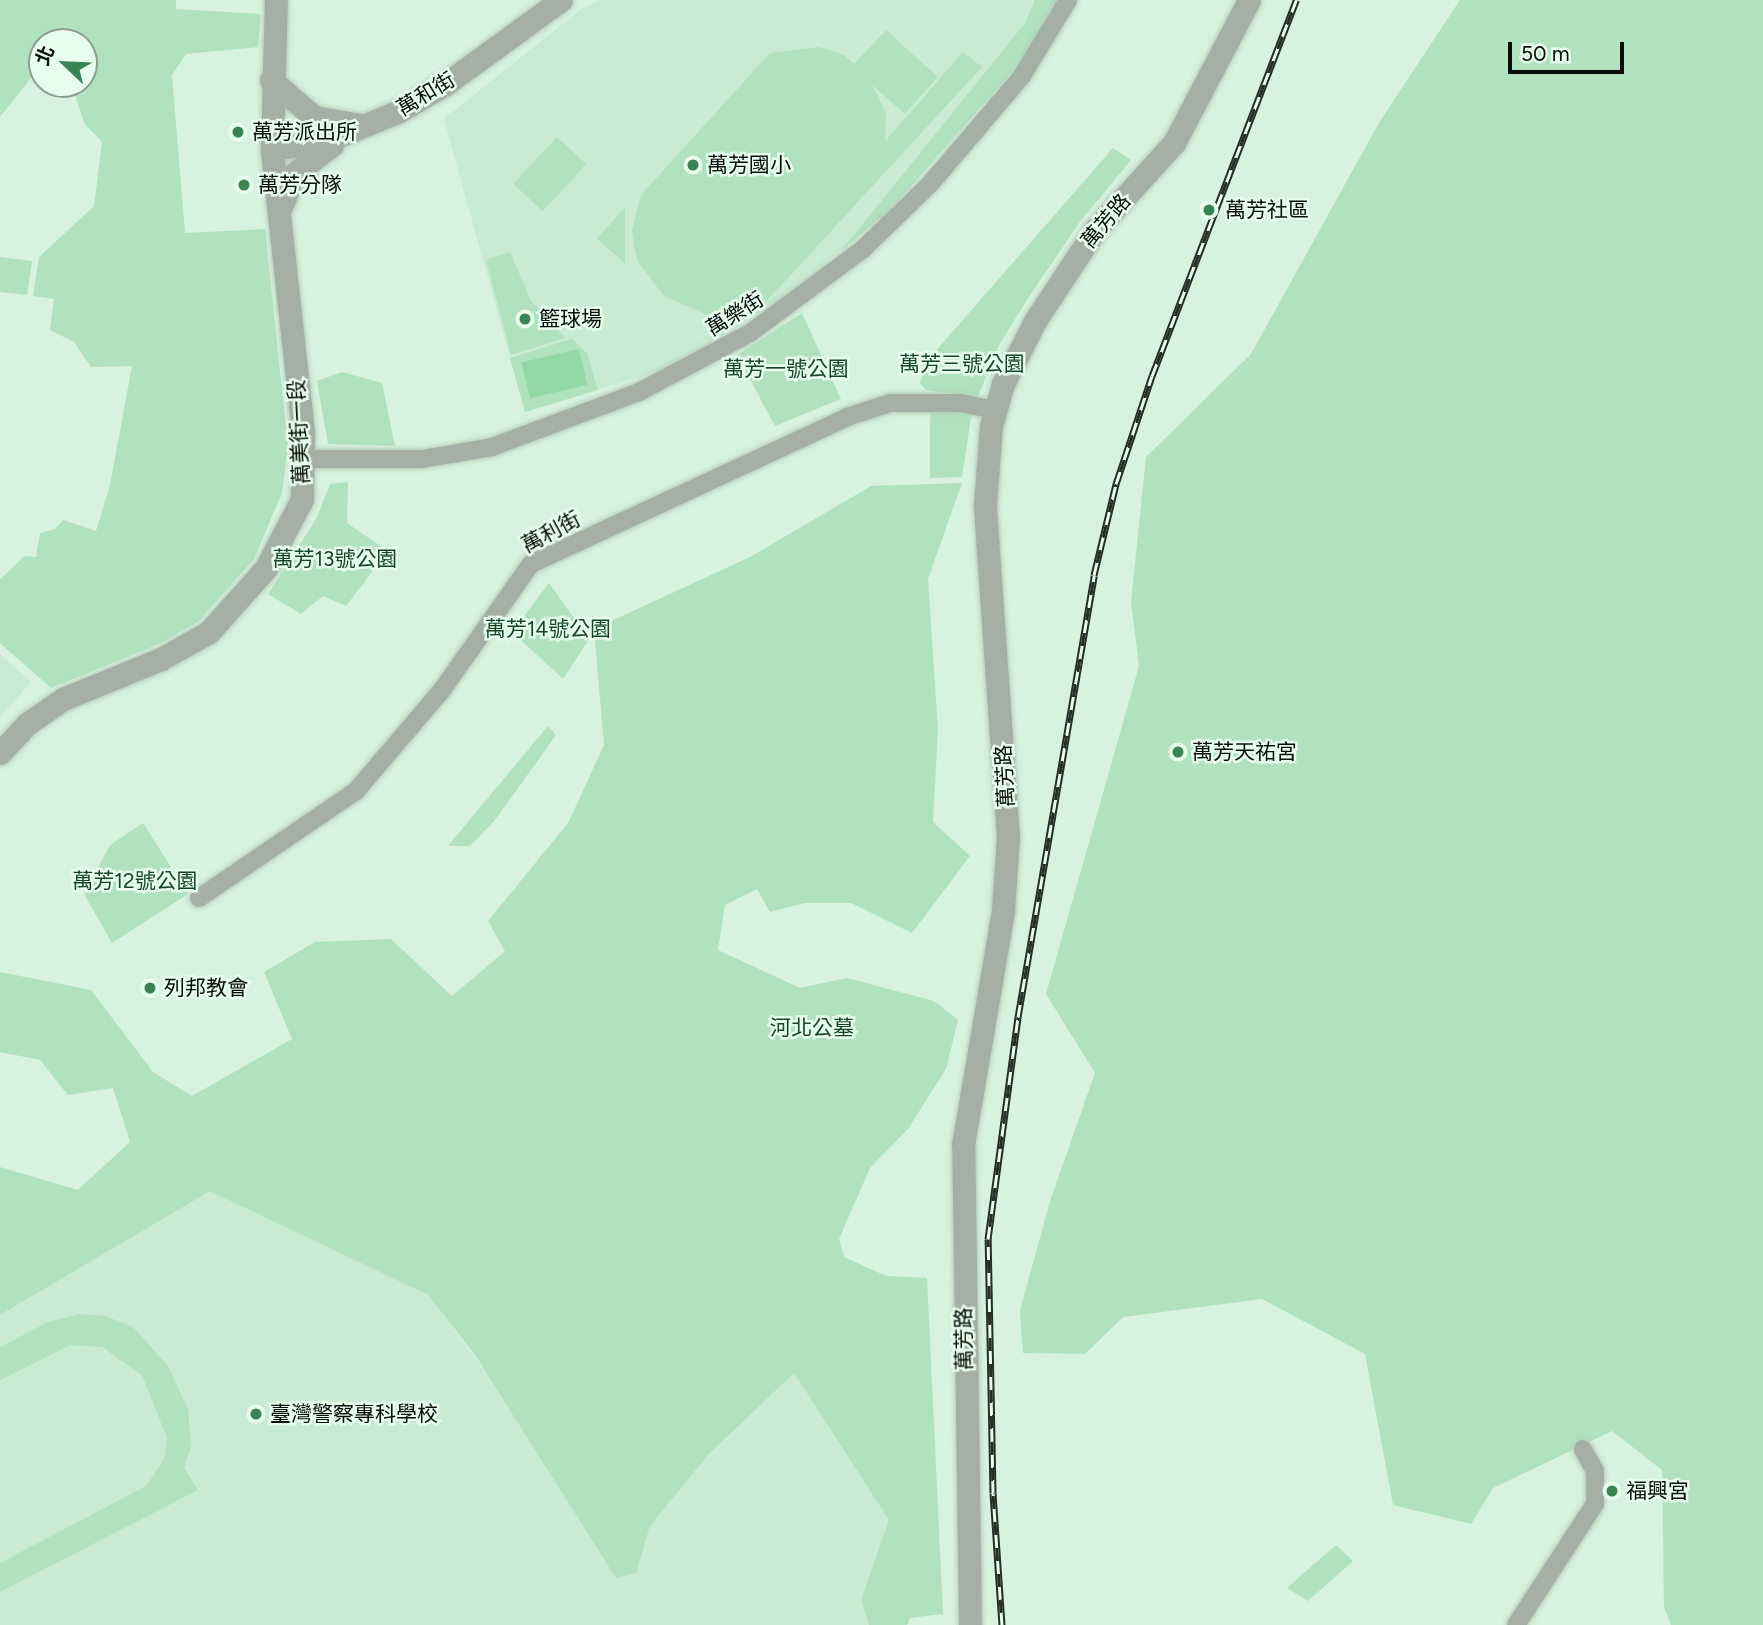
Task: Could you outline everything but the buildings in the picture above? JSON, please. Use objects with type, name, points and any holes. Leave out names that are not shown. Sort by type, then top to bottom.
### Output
[{"type":"street","name":"萬美街一段","points":[[0,754],[27,724],[62,699],[187,646],[232,610],[266,568],[291,525],[302,499],[305,459],[272,149],[271,80],[276,0]]},
{"type":"street","name":"萬和街","points":[[272,149],[348,134],[372,125],[447,83],[561,0]]},
{"type":"street","name":"萬樂街","points":[[305,459],[422,459],[492,446],[639,392],[750,333],[863,249],[931,183],[1022,76],[1068,0]]},
{"type":"street","name":"萬芳路","points":[[970,1625],[963,1155],[1003,910],[1008,837],[985,505],[995,410],[1014,361],[1066,270],[1095,230],[1174,143],[1249,0]]},
{"type":"street","points":[[271,80],[314,117],[345,126],[372,125]]},
{"type":"street","points":[[279,217],[294,174],[348,134]]},
{"type":"street","name":"萬利街","points":[[199,898],[356,791],[442,690],[531,564],[847,417],[890,403],[961,403],[995,410]]},
{"type":"street","points":[[1516,1625],[1595,1504],[1595,1471],[1583,1449]]},
{"type":"shaded area","name":"萬芳國小","points":[[599,0],[1061,0],[1045,34],[889,211],[782,299],[671,367],[525,412],[444,119],[580,10]]},
{"type":"shaded area","points":[[579,349],[587,385],[530,398],[522,362]]},
{"type":"shaded area","points":[[0,654],[31,682],[0,717]]},
{"type":"shaded area","name":"臺灣警察專科學校","points":[[209,1190],[428,1295],[636,1573],[650,1526],[708,1455],[794,1373],[890,1520],[861,1600],[869,1625],[0,1625],[0,1315]]},
{"type":"green space","points":[[0,0],[176,0],[176,9],[261,14],[258,47],[186,54],[172,75],[185,233],[265,229],[288,446],[282,493],[254,559],[199,621],[161,643],[51,688],[0,643],[0,579],[25,556],[36,557],[40,533],[55,529],[63,520],[96,531],[110,485],[132,366],[91,367],[74,342],[50,330],[54,299],[33,296],[39,257],[94,206],[102,142],[84,123],[76,98],[98,98],[98,28],[28,28],[28,82],[0,117]]},
{"type":"green space","points":[[1035,0],[1061,0],[1045,34],[889,211],[841,251],[1025,23]]},
{"type":"green space","points":[[1460,0],[1763,0],[1763,1625],[1671,1625],[1664,1607],[1662,1470],[1612,1431],[1493,1488],[1471,1524],[1393,1505],[1365,1354],[1262,1299],[1123,1317],[1085,1354],[1023,1353],[1020,1310],[1051,1198],[1095,1073],[1046,994],[1139,666],[1131,602],[1146,457],[1251,354],[1380,121]]},
{"type":"green space","points":[[886,30],[938,77],[905,114],[872,85],[886,113],[885,141],[963,52],[982,67],[764,304],[738,315],[707,315],[664,296],[638,262],[634,246],[632,231],[641,195],[770,53],[819,47],[844,55],[854,64]]},
{"type":"green space","points":[[557,137],[586,164],[543,211],[513,184]]},
{"type":"green space","name":"萬芳三號公園","points":[[1113,148],[1131,160],[1079,223],[1027,300],[999,345],[978,397],[926,390],[920,383],[927,361]]},
{"type":"green space","points":[[625,207],[625,263],[597,239]]},
{"type":"green space","name":"籃球場","points":[[510,252],[531,301],[565,338],[511,355],[486,260]]},
{"type":"green space","points":[[0,257],[32,261],[27,295],[0,292]]},
{"type":"green space","name":"萬芳一號公園","points":[[802,313],[841,399],[775,426],[737,355]]},
{"type":"green space","points":[[572,339],[587,353],[598,390],[525,412],[510,358]]},
{"type":"green space","points":[[342,372],[382,383],[395,446],[328,444],[317,381]]},
{"type":"green space","points":[[930,409],[972,411],[962,477],[930,478]]},
{"type":"green space","name":"萬芳13號公園","points":[[348,482],[347,523],[388,551],[346,606],[323,596],[301,614],[268,594],[316,519],[330,484]]},
{"type":"green space","name":"河北公墓","points":[[962,483],[928,579],[938,730],[933,822],[970,856],[912,933],[851,903],[805,903],[770,912],[757,889],[725,905],[718,950],[800,988],[847,978],[934,1001],[958,1020],[946,1069],[908,1129],[870,1168],[839,1239],[844,1257],[886,1276],[927,1278],[943,1614],[910,1618],[907,1625],[869,1625],[861,1600],[889,1520],[794,1373],[708,1455],[650,1526],[636,1573],[616,1578],[475,1355],[428,1295],[210,1191],[0,1315],[0,1167],[78,1190],[130,1142],[113,1088],[68,1095],[40,1060],[0,1052],[0,972],[91,990],[153,1072],[192,1096],[292,1039],[264,972],[315,942],[391,939],[452,996],[505,951],[488,921],[568,823],[604,745],[594,629],[750,557],[871,486]]},
{"type":"green space","name":"萬芳14號公園","points":[[549,583],[589,639],[563,679],[512,632]]},
{"type":"green space","points":[[548,726],[556,735],[495,820],[470,846],[448,846]]},
{"type":"green space","name":"萬芳12號公園","points":[[143,823],[188,894],[112,943],[84,894],[110,845]]},
{"type":"green space","points":[[80,1314],[105,1316],[133,1327],[168,1366],[188,1409],[191,1446],[184,1468],[198,1490],[0,1592],[0,1563],[146,1486],[164,1460],[167,1438],[142,1375],[102,1347],[70,1345],[0,1380],[0,1347],[48,1322]]},
{"type":"green space","points":[[1336,1545],[1353,1561],[1308,1601],[1287,1588]]},
{"type":"railway","points":[[1002,1625],[993,1493],[988,1239],[1018,1017],[1094,575],[1116,484],[1152,376],[1296,0]]},
{"type":"place","name":"萬芳派出所","points":[[238,132]]},
{"type":"place","name":"萬芳國小","points":[[693,165]]},
{"type":"place","name":"萬芳分隊","points":[[244,185]]},
{"type":"place","name":"萬芳社區","points":[[1209,210]]},
{"type":"place","name":"籃球場","points":[[525,319]]},
{"type":"place","name":"萬芳天祐宮","points":[[1178,752]]},
{"type":"place","name":"列邦教會","points":[[150,988]]},
{"type":"place","name":"臺灣警察專科學校","points":[[256,1414]]},
{"type":"place","name":"福興宮","points":[[1612,1491]]}]
